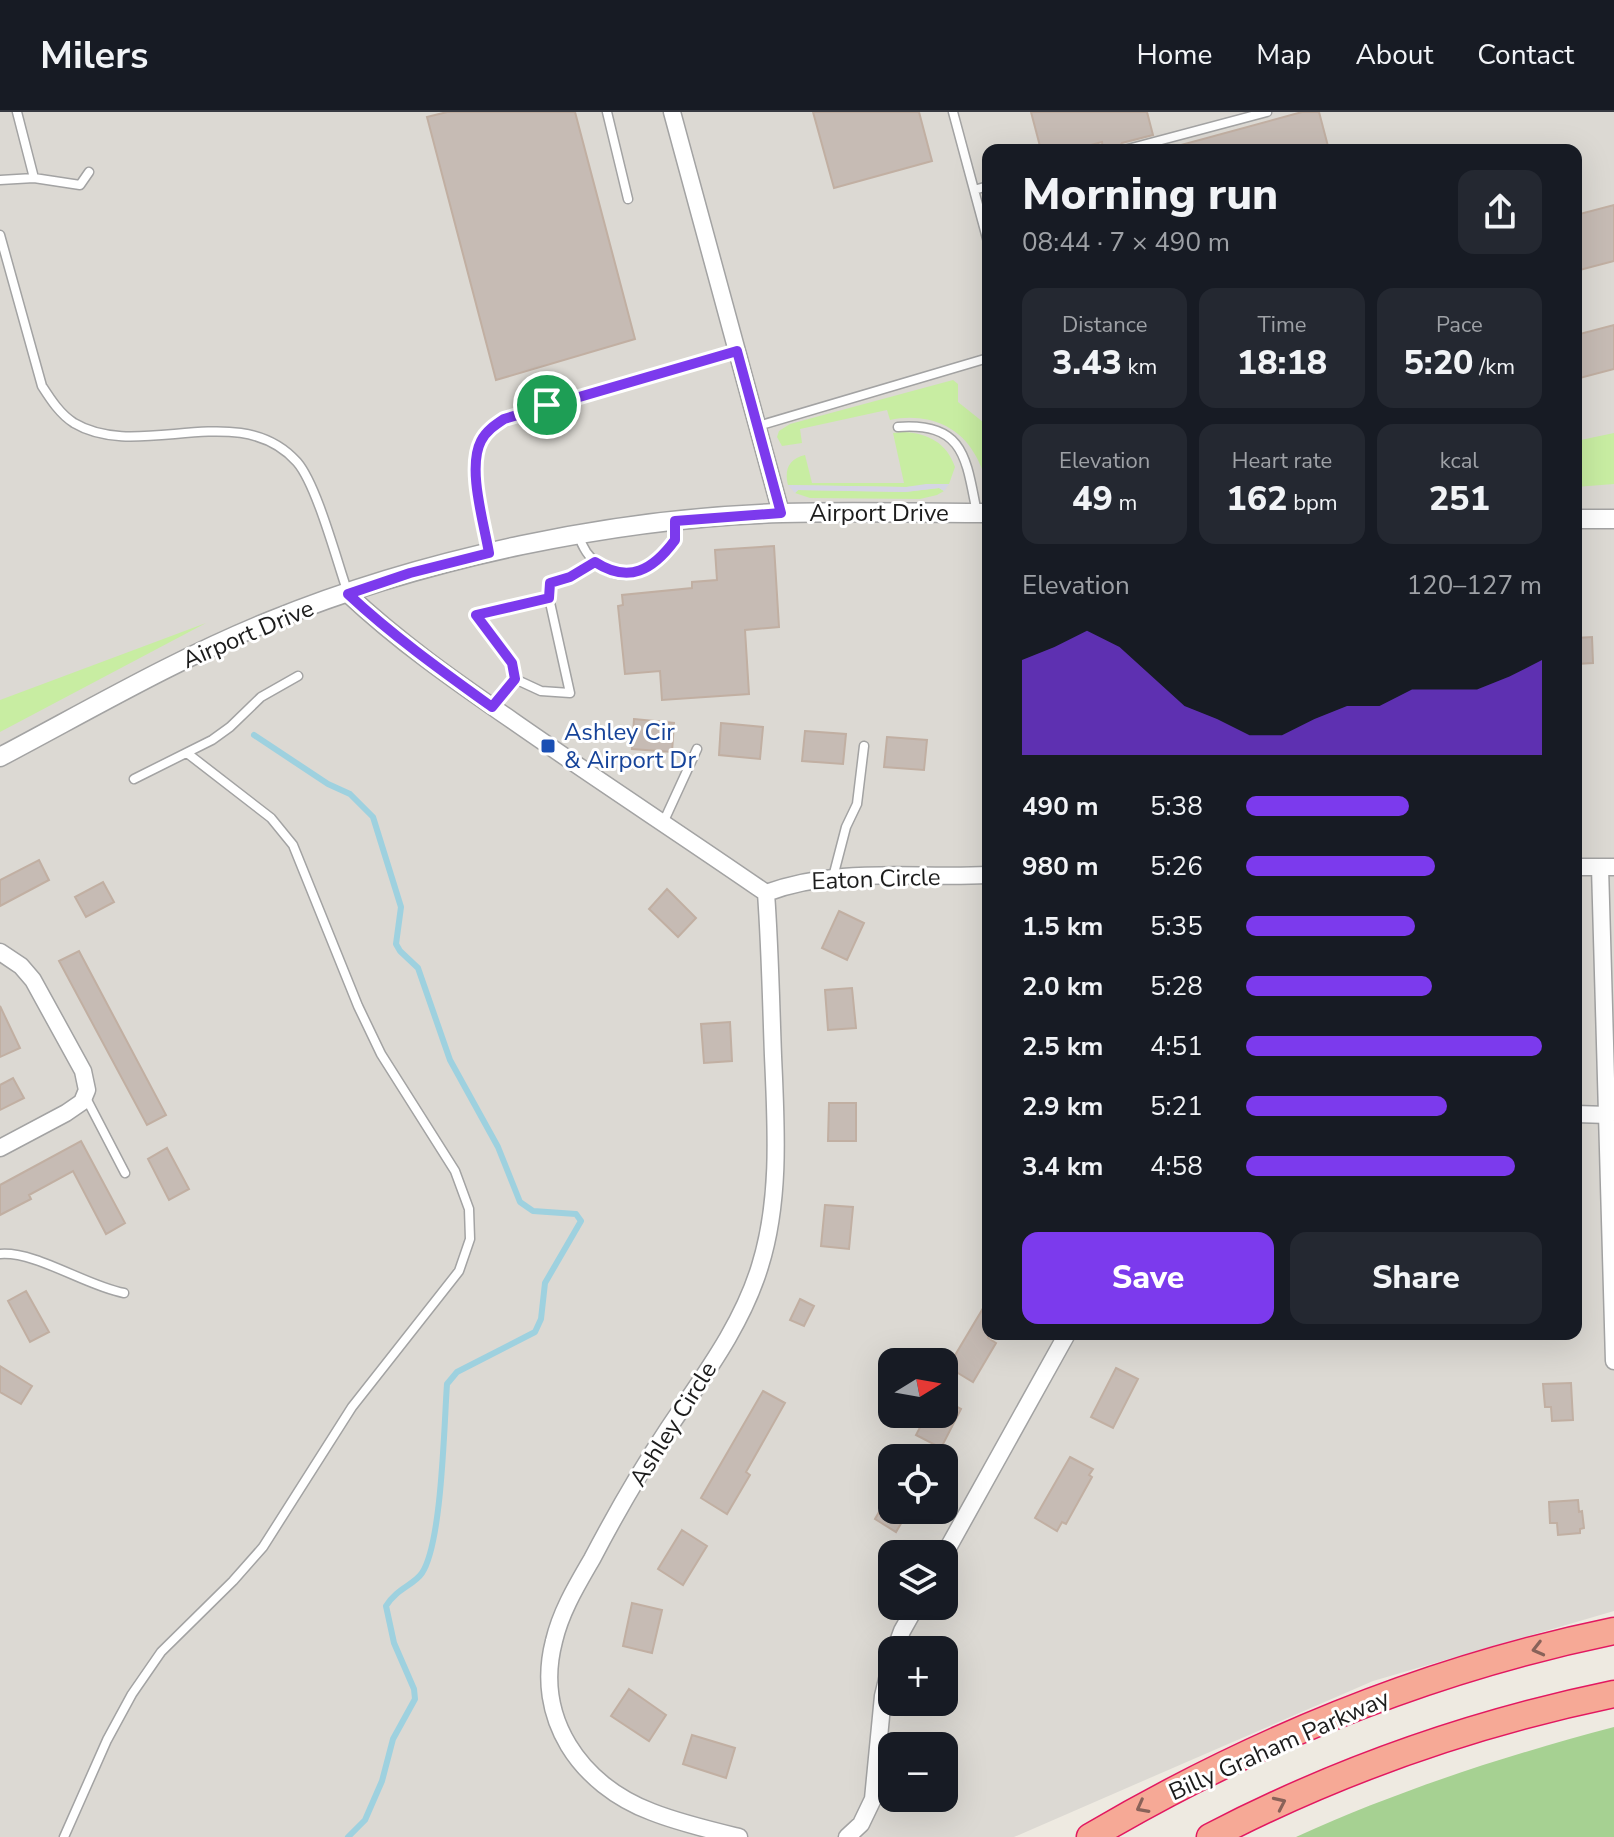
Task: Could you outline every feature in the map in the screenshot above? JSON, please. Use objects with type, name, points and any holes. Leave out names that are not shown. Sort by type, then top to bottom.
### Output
[{"type":"highway","name":"Billy Graham Parkway","points":[[1090,1837],[1257,1749],[1356,1707],[1497,1660],[1614,1631]]},
{"type":"highway","points":[[1210,1837],[1322,1784],[1402,1753],[1503,1721],[1614,1694]]},
{"type":"street","points":[[672,112],[781,513]]},
{"type":"street","name":"Airport Drive","points":[[0,757],[203,651],[272,620],[410,573],[489,553],[579,535],[675,521],[781,513],[982,513]]},
{"type":"street","points":[[1582,519],[1614,519]]},
{"type":"street","points":[[348,594],[400,640],[492,707],[766,893]]},
{"type":"street","points":[[1582,867],[1607,867],[1608,1115],[1614,1361]]},
{"type":"street","name":"Eaton Circle","points":[[766,893],[813,879],[833,877],[982,875]]},
{"type":"street","name":"Ashley Circle","points":[[739,1837],[651,1812],[600,1780],[579,1762],[559,1731],[550,1688],[552,1648],[563,1612],[619,1510],[726,1339],[748,1298],[760,1266],[769,1229],[776,1138],[766,893]]},
{"type":"street","points":[[0,952],[21,966],[51,1010],[83,1071],[86,1083],[82,1102],[0,1148]]},
{"type":"street","points":[[1582,1114],[1608,1115]]},
{"type":"street","points":[[952,1540],[1064,1340]]},
{"type":"street","points":[[847,1837],[861,1824],[873,1799],[881,1716]]},
{"type":"lane","points":[[17,112],[34,178]]},
{"type":"lane","points":[[607,112],[628,199]]},
{"type":"lane","points":[[953,112],[982,220]]},
{"type":"lane","points":[[1147,144],[1267,112]]},
{"type":"lane","points":[[0,180],[34,178],[80,185],[89,172]]},
{"type":"lane","points":[[974,190],[982,188]]},
{"type":"lane","points":[[0,235],[42,386],[55,406],[72,422],[93,432],[116,435],[234,432],[261,437],[282,448],[299,464],[311,486],[348,594]]},
{"type":"lane","points":[[489,553],[477,489],[475,458],[488,431],[504,419],[534,409],[737,351]]},
{"type":"lane","points":[[757,426],[982,360]]},
{"type":"lane","points":[[898,427],[922,425],[948,434],[965,456],[982,513]]},
{"type":"lane","points":[[579,535],[583,549],[595,562],[620,573],[639,572],[675,540],[675,521]]},
{"type":"lane","points":[[515,679],[541,691],[570,693],[549,598],[550,583],[570,577],[595,562]]},
{"type":"lane","points":[[515,679],[512,663],[476,615],[549,598]]},
{"type":"lane","points":[[134,779],[212,740],[261,697],[298,676]]},
{"type":"lane","points":[[492,707],[515,679]]},
{"type":"lane","points":[[833,877],[846,827],[857,804],[864,746]]},
{"type":"lane","points":[[663,823],[697,749]]},
{"type":"lane","points":[[64,1837],[107,1740],[132,1694],[161,1652],[263,1547],[352,1407],[459,1271],[470,1239],[469,1209],[455,1171],[375,1042],[293,845],[271,818],[187,753]]},
{"type":"lane","points":[[85,1096],[125,1173]]},
{"type":"lane","points":[[0,1254],[8,1253],[45,1264],[86,1282],[124,1293]]},
{"type":"shaded area","points":[[0,112],[1614,112],[1614,1611],[1373,1681],[1014,1837],[0,1837]]},
{"type":"shaded area","points":[[949,484],[944,491],[939,488],[905,492],[798,490],[795,493],[788,485],[906,487]]},
{"type":"green space","points":[[953,380],[958,384],[958,402],[982,421],[982,470],[974,453],[958,434],[926,419],[890,420],[887,410],[800,429],[802,443],[782,446],[777,437],[779,431],[790,424]]},
{"type":"green space","points":[[893,433],[928,437],[942,446],[955,467],[949,484],[906,487],[788,485],[789,466],[805,455],[812,483],[904,483]]},
{"type":"green space","points":[[1614,433],[1614,484],[1582,487],[1582,440]]},
{"type":"green space","points":[[939,488],[944,491],[920,499],[810,498],[795,493],[798,490],[905,492]]},
{"type":"green space","points":[[206,623],[0,732],[0,700]]},
{"type":"green space","points":[[1614,1727],[1614,1837],[1296,1837],[1453,1775]]},
{"type":"building","points":[[447,112],[575,112],[635,339],[496,380],[427,117]]},
{"type":"building","points":[[813,112],[919,112],[932,161],[834,188]]},
{"type":"building","points":[[1031,112],[1147,112],[1153,135],[1121,144],[1039,144]]},
{"type":"building","points":[[1302,112],[1319,112],[1327,144],[1185,144]]},
{"type":"building","points":[[1614,205],[1614,261],[1582,269],[1582,213]]},
{"type":"building","points":[[1614,325],[1614,369],[1582,377],[1582,333]]},
{"type":"building","points":[[774,546],[779,627],[745,630],[749,694],[662,700],[660,671],[625,674],[618,606],[623,605],[622,595],[692,588],[692,582],[717,580],[715,550]]},
{"type":"building","points":[[1592,637],[1593,663],[1582,664],[1582,638]]},
{"type":"building","points":[[634,719],[674,723],[672,752],[632,749]]},
{"type":"building","points":[[721,723],[763,727],[760,759],[719,755]]},
{"type":"building","points":[[805,731],[846,734],[843,764],[802,761]]},
{"type":"building","points":[[887,737],[927,740],[924,770],[884,767]]},
{"type":"building","points":[[39,860],[49,880],[0,906],[0,880]]},
{"type":"building","points":[[103,882],[114,902],[86,917],[75,897]]},
{"type":"building","points":[[667,889],[696,918],[678,937],[649,909]]},
{"type":"building","points":[[839,911],[864,923],[847,960],[822,948]]},
{"type":"building","points":[[79,951],[166,1115],[147,1125],[59,961]]},
{"type":"building","points":[[852,988],[856,1028],[828,1030],[825,990]]},
{"type":"building","points":[[0,1006],[20,1048],[0,1057]]},
{"type":"building","points":[[730,1022],[732,1061],[704,1063],[701,1024]]},
{"type":"building","points":[[13,1078],[24,1098],[0,1110],[0,1085]]},
{"type":"building","points":[[829,1103],[856,1103],[856,1141],[828,1141]]},
{"type":"building","points":[[81,1141],[125,1223],[106,1234],[73,1171],[0,1215],[0,1185]]},
{"type":"building","points":[[167,1148],[189,1189],[169,1200],[148,1159]]},
{"type":"building","points":[[825,1205],[853,1207],[849,1249],[821,1246]]},
{"type":"building","points":[[26,1291],[49,1332],[30,1342],[8,1301]]},
{"type":"building","points":[[800,1299],[814,1306],[804,1326],[790,1320]]},
{"type":"building","points":[[982,1310],[982,1340],[996,1343],[973,1382],[958,1373],[958,1350]]},
{"type":"building","points":[[0,1366],[32,1386],[21,1404],[0,1392]]},
{"type":"building","points":[[1116,1368],[1138,1379],[1113,1428],[1091,1417]]},
{"type":"building","points":[[1571,1383],[1573,1420],[1552,1421],[1551,1407],[1545,1407],[1543,1384]]},
{"type":"building","points":[[763,1391],[785,1403],[746,1472],[750,1475],[727,1514],[701,1498]]},
{"type":"building","points":[[920,1428],[951,1428],[943,1444],[933,1444],[916,1435]]},
{"type":"building","points":[[1070,1457],[1093,1469],[1089,1475],[1092,1477],[1066,1524],[1062,1522],[1057,1531],[1035,1518]]},
{"type":"building","points":[[1578,1500],[1584,1528],[1580,1529],[1580,1533],[1558,1535],[1557,1523],[1550,1523],[1549,1502]]},
{"type":"building","points":[[883,1524],[901,1524],[896,1532]]},
{"type":"building","points":[[682,1530],[707,1546],[683,1585],[658,1569]]},
{"type":"building","points":[[632,1603],[662,1610],[652,1653],[623,1646]]},
{"type":"building","points":[[629,1689],[666,1715],[649,1741],[611,1716]]},
{"type":"building","points":[[692,1735],[735,1748],[726,1778],[683,1764]]},
{"type":"waterway","points":[[254,735],[328,784],[350,794],[373,817],[401,907],[396,944],[418,968],[450,1060],[498,1147],[520,1202],[533,1211],[576,1214],[581,1221],[545,1283],[541,1319],[535,1332],[457,1372],[447,1384],[438,1511],[429,1558],[419,1577],[386,1606],[394,1643],[414,1689],[415,1699],[393,1739],[382,1781],[365,1820],[348,1837]]},
{"type":"place","name":"Ashley Cir & Airport Dr","points":[[548,746]]},
{"type":"route","points":[[737,351],[781,513],[675,521],[676,535],[671,546],[639,572],[620,573],[595,562],[570,577],[550,583],[549,598],[476,615],[514,668],[515,679],[492,707],[381,625],[348,594],[410,573],[489,553],[477,489],[475,458],[481,441],[504,419],[547,405],[737,351]]}]
